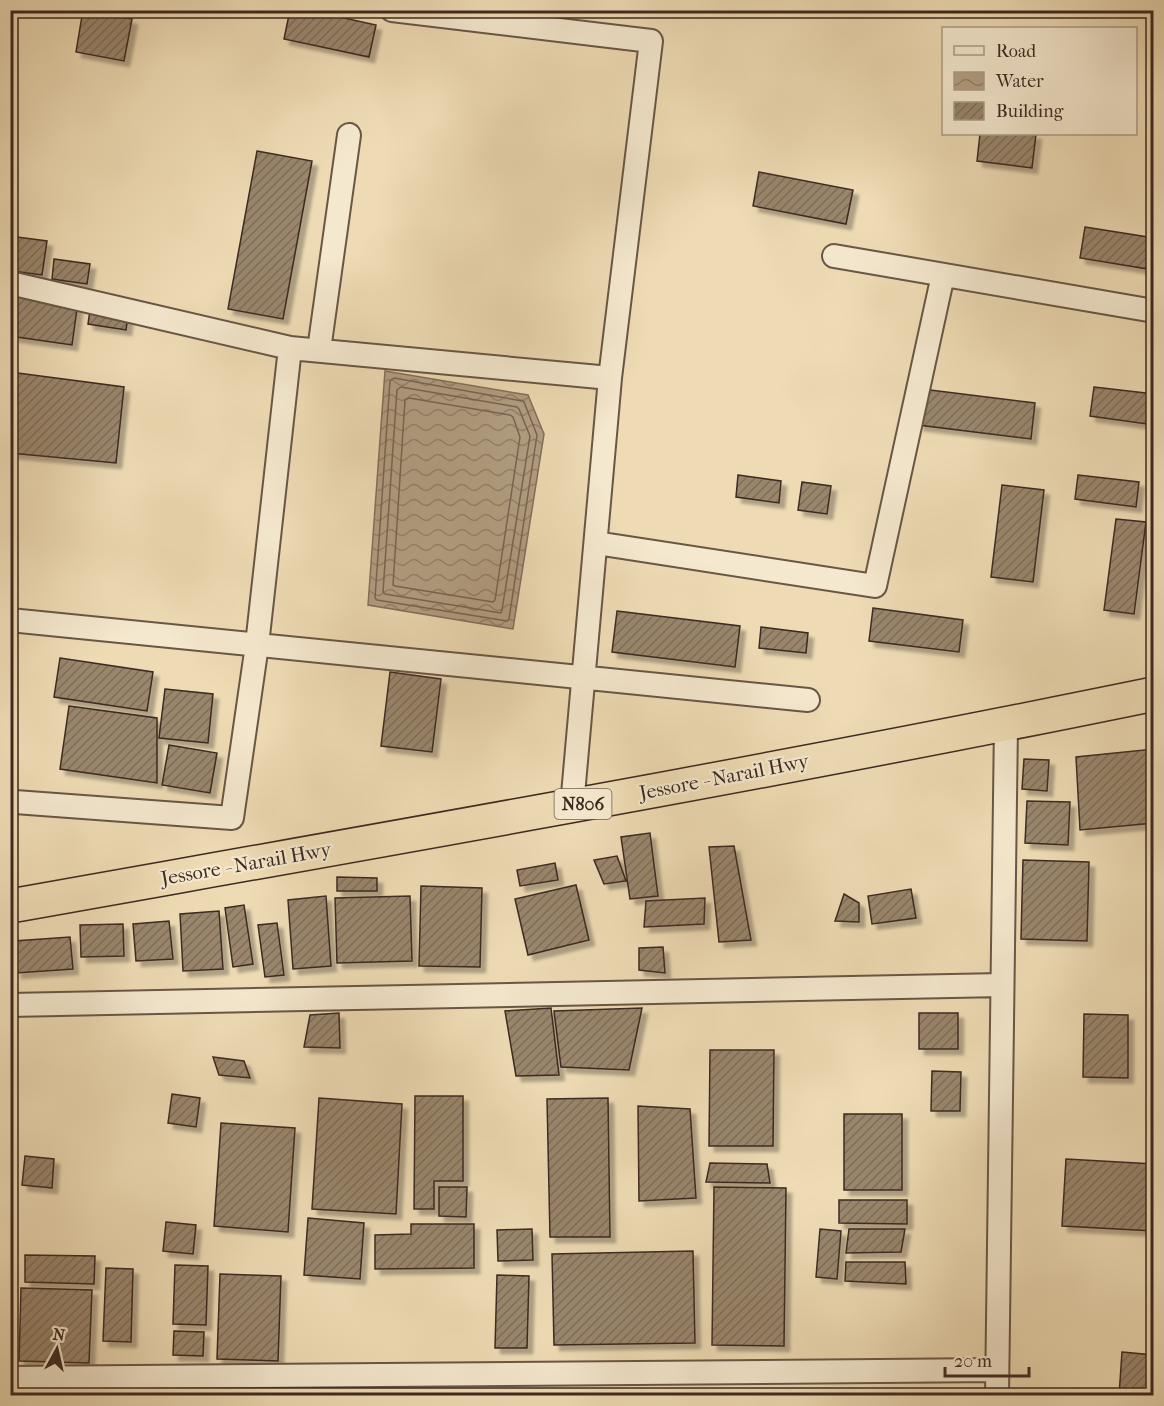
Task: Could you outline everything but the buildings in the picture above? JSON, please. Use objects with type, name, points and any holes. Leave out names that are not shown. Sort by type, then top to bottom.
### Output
[{"type":"highway","name":"Jessore - Narail Hwy","points":[[10,906],[572,806],[1154,694]]},
{"type":"street","points":[[392,10],[651,41],[610,378],[572,806]]},
{"type":"street","points":[[319,350],[349,135]]},
{"type":"street","points":[[834,256],[1154,311]]},
{"type":"street","points":[[596,543],[875,586],[943,275]]},
{"type":"street","points":[[10,283],[290,348],[610,378]]},
{"type":"street","points":[[15,802],[232,818],[257,645],[290,348]]},
{"type":"street","points":[[10,620],[808,700]]},
{"type":"street","points":[[997,1395],[1006,724]]},
{"type":"street","points":[[10,1005],[1002,986]]},
{"type":"street","points":[[10,1378],[997,1370]]},
{"type":"water","points":[[385,371],[528,395],[544,434],[513,629],[368,605]]}]
